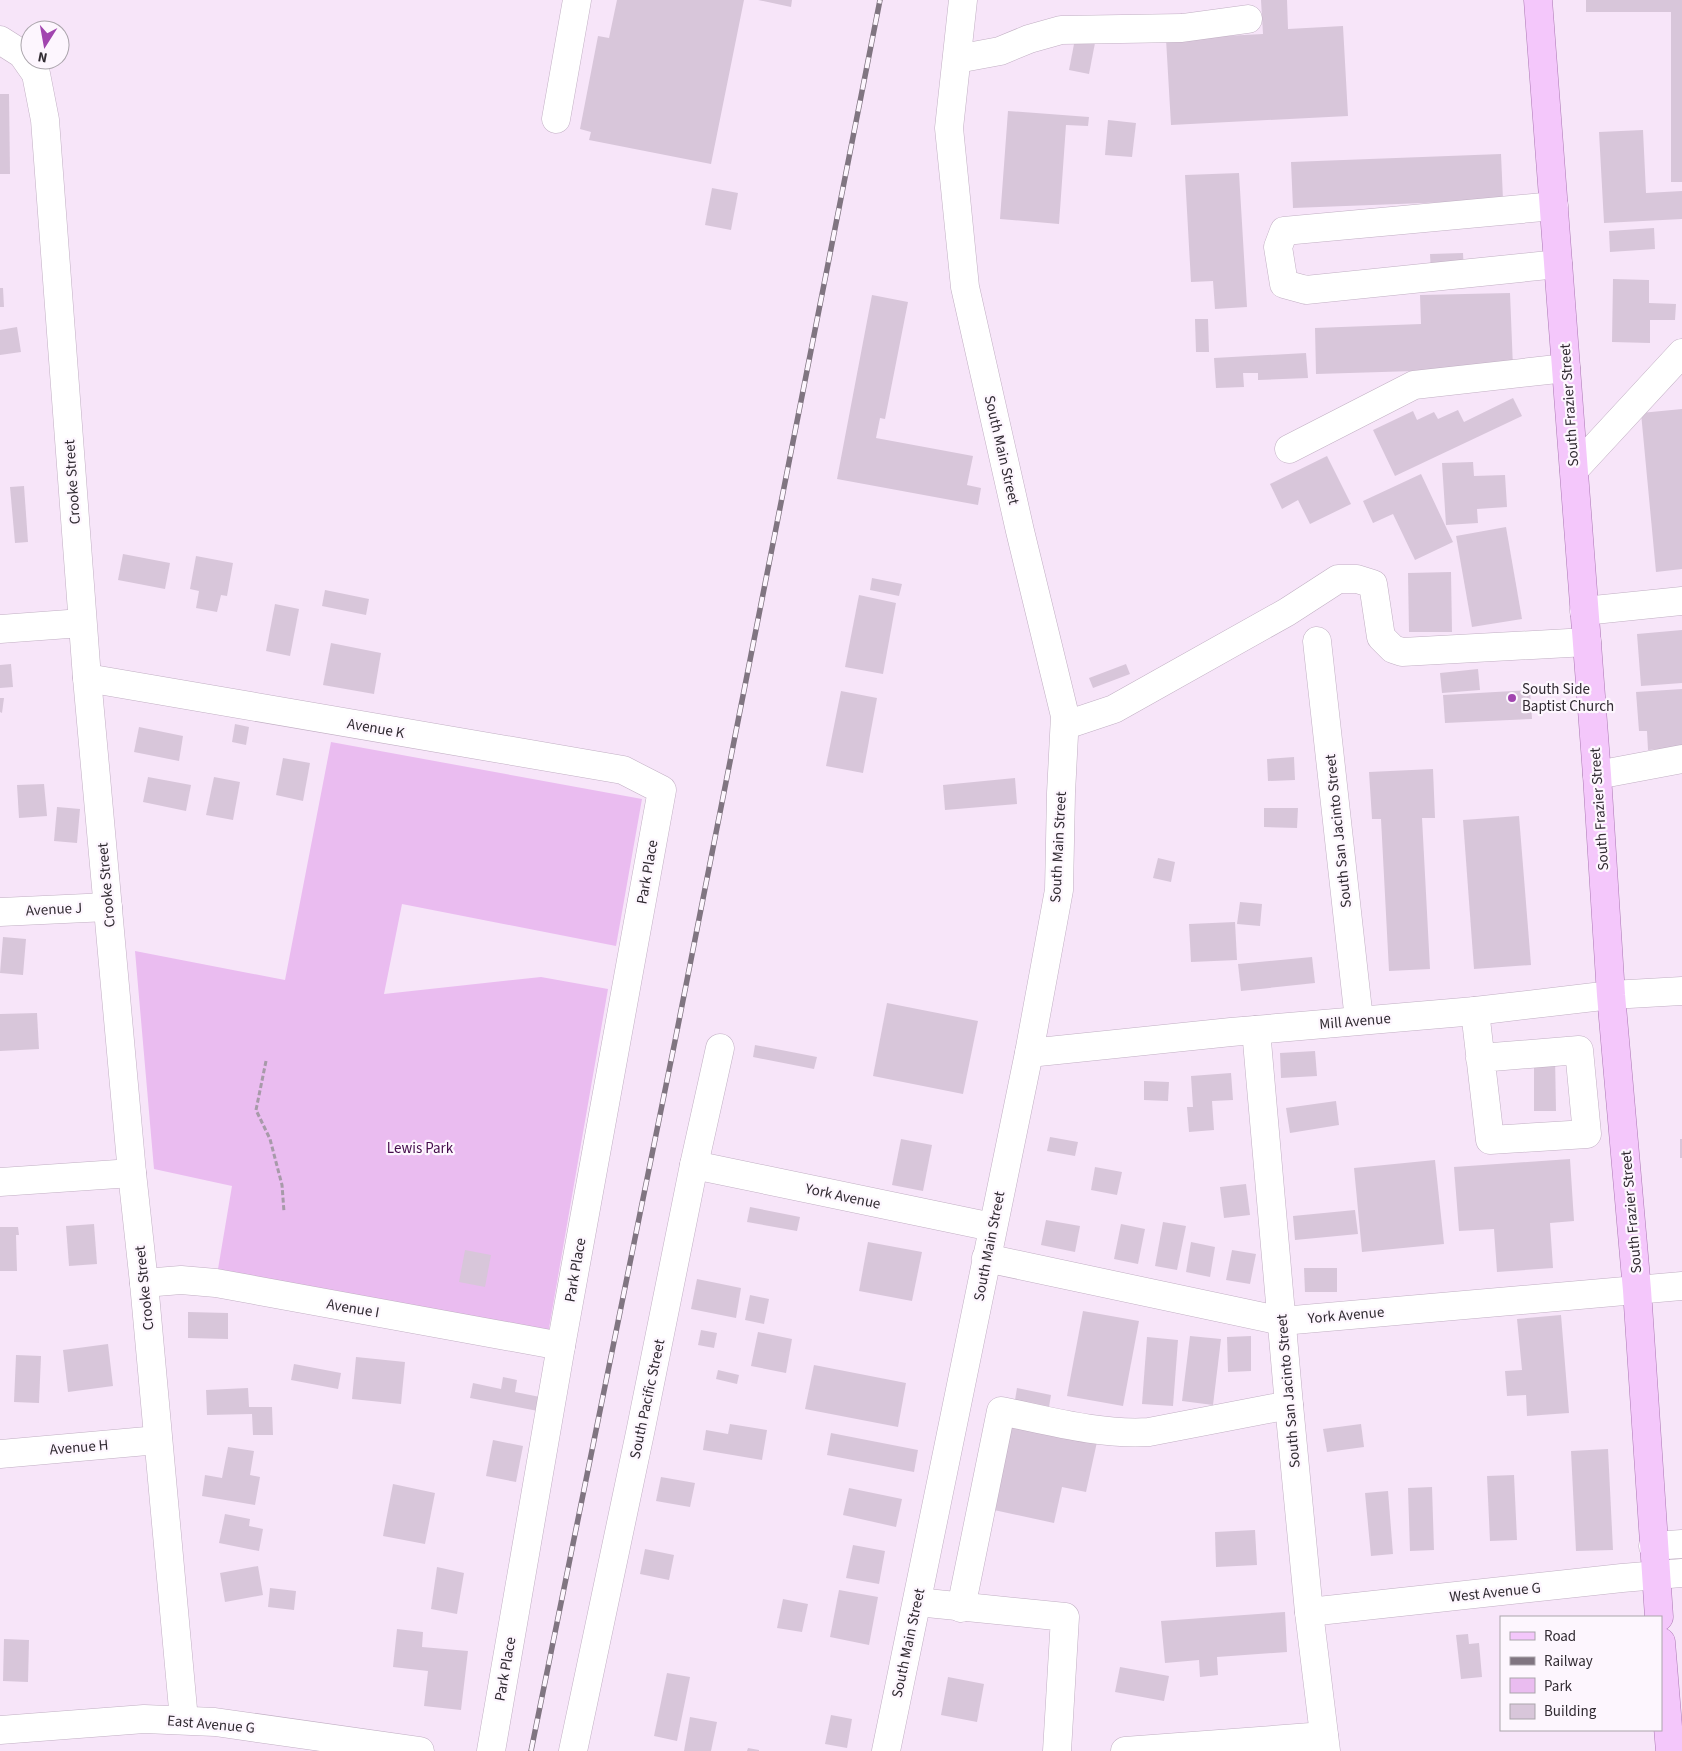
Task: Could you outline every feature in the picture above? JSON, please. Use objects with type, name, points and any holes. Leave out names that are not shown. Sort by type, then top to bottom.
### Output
[{"type":"main road","name":"South Frazier Street","points":[[1538,0],[1597,775],[1611,996],[1637,1290],[1659,1616]]},
{"type":"main road","points":[[1662,1654],[1670,1751]]},
{"type":"street","points":[[556,118],[576,0]]},
{"type":"street","name":"South Main Street","points":[[886,1751],[1029,1053],[1059,890],[1065,716],[1020,531],[965,287],[949,128],[963,0]]},
{"type":"street","points":[[957,59],[1000,51],[1029,39],[1061,30],[1182,28],[1248,19]]},
{"type":"street","name":"Crooke Street","points":[[0,40],[22,54],[36,74],[45,120],[82,623],[184,1720]]},
{"type":"street","points":[[1554,206],[1284,231],[1278,247],[1284,284],[1306,290],[1558,264]]},
{"type":"street","points":[[1574,470],[1682,353]]},
{"type":"street","points":[[1290,449],[1414,385],[1566,368]]},
{"type":"street","points":[[1066,725],[1114,708],[1287,612],[1338,579],[1357,579],[1373,584],[1381,637],[1392,648],[1402,652],[1587,642]]},
{"type":"street","points":[[1584,611],[1682,601]]},
{"type":"street","points":[[0,629],[82,623]]},
{"type":"street","name":"South San Jacinto Street","points":[[1318,642],[1359,1020]]},
{"type":"street","name":"Avenue K","points":[[87,678],[623,770],[662,790]]},
{"type":"street","points":[[1597,775],[1682,759]]},
{"type":"street","name":"Park Place","points":[[491,1751],[561,1346],[662,790]]},
{"type":"street","name":"Avenue J","points":[[0,912],[108,907]]},
{"type":"street","name":"Mill Avenue","points":[[1029,1053],[1359,1020],[1474,1011],[1611,996],[1682,991]]},
{"type":"street","points":[[1474,1011],[1490,1140],[1624,1132]]},
{"type":"street","name":"South San Jacinto Street","points":[[1256,1030],[1309,1612],[1325,1743]]},
{"type":"street","name":"South Pacific Street","points":[[573,1751],[694,1165],[720,1048]]},
{"type":"street","points":[[1480,1058],[1579,1050],[1587,1134]]},
{"type":"street","name":"York Avenue","points":[[694,1165],[992,1227]]},
{"type":"street","points":[[0,1182],[132,1173]]},
{"type":"street","name":"York Avenue","points":[[986,1258],[1282,1321],[1682,1286]]},
{"type":"street","name":"Avenue I","points":[[144,1283],[180,1280],[216,1283],[561,1346]]},
{"type":"street","points":[[961,1608],[1001,1411],[1094,1430],[1127,1434],[1149,1432],[1289,1405]]},
{"type":"street","name":"Avenue H","points":[[0,1454],[158,1440]]},
{"type":"street","points":[[1653,1546],[1682,1544]]},
{"type":"street","name":"West Avenue G","points":[[1309,1612],[1682,1573]]},
{"type":"street","points":[[917,1602],[961,1608],[1065,1617],[1057,1751]]},
{"type":"street","name":"East Avenue G","points":[[0,1730],[144,1719],[184,1720],[215,1722],[294,1742],[420,1751]]},
{"type":"street","points":[[1125,1751],[1325,1743]]},
{"type":"path","points":[[266,1061],[256,1110],[270,1139],[282,1185],[284,1212]]},
{"type":"green space","name":"Lewis Park","points":[[331,742],[642,799],[616,946],[402,904],[384,994],[541,977],[608,989],[548,1334],[218,1269],[232,1186],[154,1169],[135,951],[285,980]]},
{"type":"building","points":[[617,0],[744,0],[711,164],[589,140],[591,132],[580,129],[598,36],[609,38]]},
{"type":"building","points":[[758,0],[792,0],[791,7]]},
{"type":"building","points":[[1261,0],[1287,0],[1288,29],[1343,26],[1348,116],[1171,125],[1166,39],[1263,34]]},
{"type":"building","points":[[1586,0],[1682,0],[1682,182],[1671,182],[1671,12],[1586,12]]},
{"type":"building","points":[[1075,39],[1095,43],[1089,74],[1069,70]]},
{"type":"building","points":[[0,94],[9,94],[10,174],[0,174]]},
{"type":"building","points":[[1008,111],[1089,117],[1088,126],[1066,125],[1059,224],[1000,219]]},
{"type":"building","points":[[1108,120],[1136,123],[1132,157],[1105,155]]},
{"type":"building","points":[[1643,130],[1646,193],[1682,191],[1682,219],[1604,223],[1599,132]]},
{"type":"building","points":[[1501,154],[1503,200],[1293,208],[1291,162]]},
{"type":"building","points":[[1239,173],[1247,307],[1215,309],[1213,281],[1191,282],[1185,175]]},
{"type":"building","points":[[712,188],[738,193],[731,230],[705,225]]},
{"type":"building","points":[[1654,228],[1655,249],[1610,252],[1609,231]]},
{"type":"building","points":[[1463,253],[1464,272],[1431,274],[1430,254]]},
{"type":"building","points":[[1613,279],[1649,280],[1649,303],[1676,304],[1675,320],[1650,320],[1650,343],[1612,342]]},
{"type":"building","points":[[0,288],[3,288],[4,307],[0,307]]},
{"type":"building","points":[[1510,293],[1513,368],[1316,374],[1315,328],[1421,324],[1420,295]]},
{"type":"building","points":[[872,295],[908,302],[885,419],[880,418],[876,438],[973,456],[967,485],[981,488],[978,505],[837,479]]},
{"type":"building","points":[[1195,319],[1208,319],[1209,352],[1196,352]]},
{"type":"building","points":[[17,327],[21,352],[0,355],[0,330]]},
{"type":"building","points":[[1306,353],[1308,378],[1258,380],[1258,373],[1243,373],[1244,387],[1216,388],[1214,358]]},
{"type":"building","points":[[1513,398],[1522,416],[1395,476],[1373,430],[1413,411],[1417,420],[1434,412],[1438,419],[1458,410],[1464,422]]},
{"type":"building","points":[[1682,409],[1682,569],[1656,572],[1641,413]]},
{"type":"building","points":[[1327,456],[1351,504],[1310,524],[1298,500],[1282,509],[1270,484]]},
{"type":"building","points":[[1473,462],[1474,476],[1505,475],[1507,507],[1477,509],[1478,523],[1446,525],[1442,463]]},
{"type":"building","points":[[1421,474],[1453,542],[1415,560],[1393,514],[1373,523],[1363,501]]},
{"type":"building","points":[[24,486],[28,542],[15,543],[10,487]]},
{"type":"building","points":[[1506,527],[1522,619],[1472,627],[1456,536]]},
{"type":"building","points":[[123,554],[170,563],[165,589],[118,580]]},
{"type":"building","points":[[196,556],[233,563],[227,596],[221,595],[217,612],[196,608],[199,591],[190,589]]},
{"type":"building","points":[[1451,572],[1452,632],[1409,632],[1408,573]]},
{"type":"building","points":[[872,578],[902,584],[899,596],[870,590]]},
{"type":"building","points":[[325,590],[369,599],[366,615],[322,606]]},
{"type":"building","points":[[859,595],[896,603],[883,674],[845,667]]},
{"type":"building","points":[[275,604],[299,609],[290,656],[266,651]]},
{"type":"building","points":[[1682,630],[1682,683],[1641,686],[1637,634]]},
{"type":"building","points":[[331,643],[381,653],[374,694],[323,685]]},
{"type":"building","points":[[11,664],[13,687],[0,688],[0,665]]},
{"type":"building","points":[[1126,664],[1130,674],[1093,688],[1089,678]]},
{"type":"building","points":[[1478,669],[1480,690],[1442,693],[1440,673]]},
{"type":"building","points":[[1682,689],[1682,747],[1648,750],[1647,731],[1639,731],[1636,692]]},
{"type":"building","points":[[1530,690],[1532,719],[1445,723],[1443,695]]},
{"type":"building","points":[[841,691],[877,698],[863,773],[826,766]]},
{"type":"building","points":[[0,698],[4,698],[2,713],[0,712]]},
{"type":"building","points":[[235,724],[249,727],[246,745],[232,742]]},
{"type":"building","points":[[139,727],[183,736],[179,761],[134,752]]},
{"type":"building","points":[[1294,757],[1295,780],[1268,781],[1267,759]]},
{"type":"building","points":[[283,758],[310,763],[303,801],[276,795]]},
{"type":"building","points":[[1433,769],[1435,818],[1422,818],[1430,969],[1389,971],[1381,819],[1372,819],[1369,772]]},
{"type":"building","points":[[148,777],[191,785],[186,811],[143,802]]},
{"type":"building","points":[[214,777],[240,782],[233,820],[206,815]]},
{"type":"building","points":[[1015,778],[1017,804],[945,810],[943,785]]},
{"type":"building","points":[[44,784],[47,816],[19,818],[17,785]]},
{"type":"building","points":[[57,807],[80,809],[77,843],[54,841]]},
{"type":"building","points":[[1264,808],[1298,808],[1297,828],[1264,827]]},
{"type":"building","points":[[1519,816],[1531,965],[1474,969],[1463,820]]},
{"type":"building","points":[[1158,858],[1175,862],[1171,882],[1153,878]]},
{"type":"building","points":[[1240,902],[1262,904],[1260,926],[1237,924]]},
{"type":"building","points":[[1235,922],[1237,960],[1191,962],[1189,924]]},
{"type":"building","points":[[3,937],[26,939],[23,975],[0,973]]},
{"type":"building","points":[[1312,957],[1315,983],[1241,991],[1238,964]]},
{"type":"building","points":[[887,1003],[978,1021],[963,1094],[873,1076]]},
{"type":"building","points":[[37,1013],[39,1049],[0,1051],[0,1014]]},
{"type":"building","points":[[755,1045],[817,1057],[814,1069],[753,1057]]},
{"type":"building","points":[[1315,1051],[1317,1076],[1281,1078],[1280,1053]]},
{"type":"building","points":[[1534,1056],[1555,1056],[1556,1111],[1534,1111]]},
{"type":"building","points":[[1231,1073],[1233,1100],[1212,1101],[1214,1130],[1189,1132],[1187,1107],[1193,1107],[1191,1076]]},
{"type":"building","points":[[1144,1081],[1169,1082],[1168,1101],[1144,1100]]},
{"type":"building","points":[[1336,1101],[1339,1125],[1290,1133],[1286,1108]]},
{"type":"building","points":[[1050,1137],[1078,1142],[1075,1156],[1047,1151]]},
{"type":"building","points":[[901,1139],[932,1145],[923,1191],[892,1185]]},
{"type":"building","points":[[1680,1139],[1682,1139],[1682,1158],[1680,1158]]},
{"type":"building","points":[[1570,1159],[1574,1221],[1550,1223],[1553,1268],[1497,1272],[1494,1229],[1459,1231],[1454,1167]]},
{"type":"building","points":[[1435,1160],[1444,1244],[1362,1252],[1354,1168]]},
{"type":"building","points":[[1095,1167],[1122,1172],[1117,1195],[1091,1190]]},
{"type":"building","points":[[1246,1184],[1250,1215],[1224,1218],[1220,1187]]},
{"type":"building","points":[[750,1207],[800,1217],[797,1231],[747,1222]]},
{"type":"building","points":[[1355,1210],[1358,1234],[1295,1240],[1293,1216]]},
{"type":"building","points":[[1046,1220],[1080,1226],[1075,1252],[1041,1245]]},
{"type":"building","points":[[1163,1222],[1186,1226],[1177,1270],[1155,1266]]},
{"type":"building","points":[[94,1224],[97,1264],[69,1266],[66,1226]]},
{"type":"building","points":[[1121,1224],[1145,1229],[1138,1264],[1114,1259]]},
{"type":"building","points":[[0,1227],[18,1227],[19,1235],[16,1235],[17,1271],[0,1271]]},
{"type":"building","points":[[868,1242],[922,1252],[912,1301],[859,1291]]},
{"type":"building","points":[[1191,1242],[1215,1247],[1210,1277],[1186,1272]]},
{"type":"building","points":[[465,1250],[491,1255],[485,1287],[459,1282]]},
{"type":"building","points":[[1232,1250],[1256,1254],[1250,1284],[1226,1280]]},
{"type":"building","points":[[1304,1268],[1337,1268],[1337,1292],[1305,1292]]},
{"type":"building","points":[[697,1279],[741,1288],[736,1318],[691,1309]]},
{"type":"building","points":[[750,1295],[769,1299],[764,1324],[745,1320]]},
{"type":"building","points":[[1083,1311],[1139,1321],[1123,1406],[1067,1396]]},
{"type":"building","points":[[188,1312],[228,1313],[228,1339],[188,1338]]},
{"type":"building","points":[[1561,1315],[1569,1413],[1527,1416],[1526,1395],[1507,1396],[1505,1371],[1522,1370],[1517,1319]]},
{"type":"building","points":[[701,1330],[717,1333],[714,1348],[698,1345]]},
{"type":"building","points":[[758,1332],[792,1339],[786,1373],[751,1366]]},
{"type":"building","points":[[1190,1336],[1221,1339],[1213,1405],[1182,1401]]},
{"type":"building","points":[[1251,1336],[1251,1371],[1228,1372],[1227,1337]]},
{"type":"building","points":[[1147,1337],[1178,1340],[1173,1406],[1142,1404]]},
{"type":"building","points":[[108,1344],[113,1386],[68,1392],[63,1350]]},
{"type":"building","points":[[16,1355],[41,1356],[39,1403],[14,1402]]},
{"type":"building","points":[[356,1357],[405,1362],[401,1404],[352,1399]]},
{"type":"building","points":[[294,1364],[341,1373],[338,1389],[291,1380]]},
{"type":"building","points":[[814,1365],[906,1383],[898,1427],[805,1409]]},
{"type":"building","points":[[718,1370],[739,1375],[737,1384],[716,1379]]},
{"type":"building","points":[[503,1377],[517,1380],[515,1392],[540,1397],[538,1411],[470,1398],[473,1383],[501,1389]]},
{"type":"building","points":[[248,1388],[249,1407],[272,1407],[273,1435],[253,1435],[252,1414],[207,1415],[206,1390]]},
{"type":"building","points":[[1017,1388],[1051,1395],[1048,1413],[1014,1406]]},
{"type":"building","points":[[730,1424],[767,1430],[762,1460],[703,1450],[706,1430],[728,1434]]},
{"type":"building","points":[[1012,1424],[1097,1442],[1086,1492],[1062,1487],[1054,1523],[994,1510]]},
{"type":"building","points":[[1361,1424],[1364,1447],[1327,1452],[1323,1429]]},
{"type":"building","points":[[831,1433],[918,1450],[914,1472],[827,1455]]},
{"type":"building","points":[[493,1440],[523,1446],[516,1482],[486,1476]]},
{"type":"building","points":[[228,1447],[254,1451],[250,1475],[260,1477],[255,1505],[202,1496],[205,1475],[222,1478]]},
{"type":"building","points":[[1608,1449],[1613,1550],[1576,1551],[1571,1451]]},
{"type":"building","points":[[1514,1475],[1517,1540],[1490,1541],[1487,1476]]},
{"type":"building","points":[[661,1477],[695,1483],[690,1507],[656,1501]]},
{"type":"building","points":[[393,1484],[435,1493],[425,1544],[383,1536]]},
{"type":"building","points":[[1432,1487],[1434,1550],[1410,1551],[1408,1488]]},
{"type":"building","points":[[849,1488],[902,1499],[896,1527],[843,1515]]},
{"type":"building","points":[[1388,1491],[1393,1554],[1371,1556],[1365,1493]]},
{"type":"building","points":[[225,1514],[250,1519],[249,1526],[263,1529],[259,1551],[219,1543]]},
{"type":"building","points":[[1255,1530],[1257,1565],[1216,1567],[1215,1532]]},
{"type":"building","points":[[853,1545],[885,1551],[879,1584],[846,1578]]},
{"type":"building","points":[[645,1549],[674,1555],[669,1580],[640,1574]]},
{"type":"building","points":[[258,1566],[263,1595],[225,1602],[220,1573]]},
{"type":"building","points":[[437,1567],[464,1573],[457,1614],[431,1609]]},
{"type":"building","points":[[270,1588],[296,1591],[294,1610],[268,1607]]},
{"type":"building","points":[[839,1590],[878,1597],[869,1645],[830,1637]]},
{"type":"building","points":[[783,1599],[808,1604],[802,1632],[777,1628]]},
{"type":"building","points":[[1285,1612],[1287,1652],[1217,1657],[1218,1675],[1200,1677],[1199,1660],[1165,1663],[1161,1621]]},
{"type":"building","points":[[397,1629],[423,1632],[422,1647],[468,1651],[461,1710],[424,1706],[428,1671],[393,1667]]},
{"type":"building","points":[[1468,1634],[1469,1644],[1479,1643],[1482,1677],[1461,1679],[1456,1635]]},
{"type":"building","points":[[4,1639],[29,1640],[28,1682],[3,1681]]},
{"type":"building","points":[[1120,1667],[1169,1676],[1164,1701],[1115,1692]]},
{"type":"building","points":[[667,1673],[690,1677],[677,1741],[654,1736]]},
{"type":"building","points":[[948,1677],[984,1684],[977,1722],[941,1715]]},
{"type":"building","points":[[831,1715],[852,1719],[847,1748],[825,1744]]},
{"type":"building","points":[[690,1717],[717,1722],[711,1751],[684,1751]]},
{"type":"building","points":[[748,1748],[759,1750],[759,1751],[747,1751]]},
{"type":"railway","points":[[531,1751],[675,1041],[880,0]]},
{"type":"place","name":"South Side Baptist Church","points":[[1512,698]]}]
